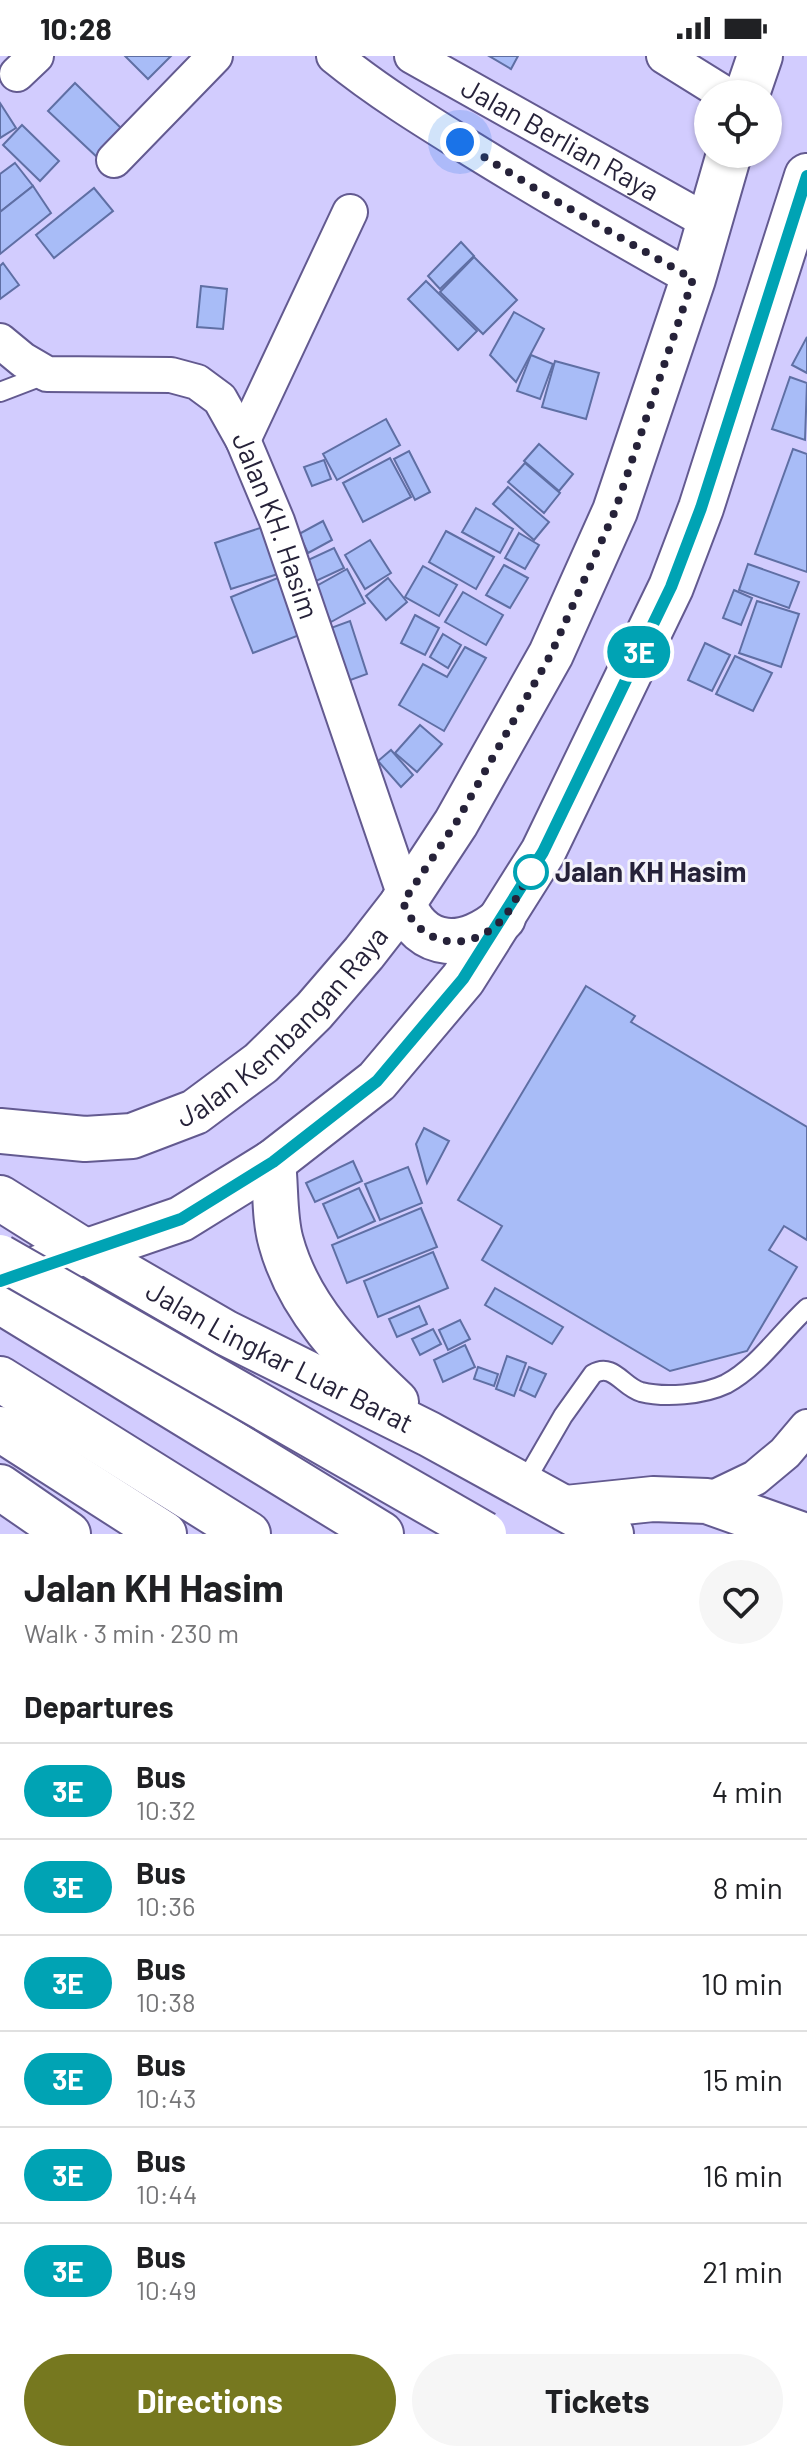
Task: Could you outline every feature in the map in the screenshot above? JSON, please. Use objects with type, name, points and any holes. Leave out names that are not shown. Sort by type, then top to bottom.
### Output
[{"type":"main road","points":[[752,80],[760,56]]},
{"type":"main road","name":"Jalan Kembangan Raya","points":[[0,1131],[85,1139],[132,1136],[195,1112],[261,1063],[314,1011],[405,901],[456,823],[551,654],[615,511],[693,279],[725,168]]},
{"type":"main road","points":[[1,1280],[181,1219],[273,1162],[377,1081],[463,979],[543,852],[671,587],[701,508],[807,176]]},
{"type":"main road","points":[[405,901],[409,919],[427,937],[455,942],[489,930],[504,916]]},
{"type":"main road","points":[[273,1162],[280,1241],[299,1289],[343,1352],[429,1434]]},
{"type":"main road","points":[[1,1280],[15,1246],[13,1224],[2,1199]]},
{"type":"main road","name":"Jalan Lingkar Luar Barat","points":[[2,1199],[226,1333],[429,1434],[611,1534]]},
{"type":"main road","points":[[1,1280],[381,1534]]},
{"type":"main road","points":[[1,1280],[484,1534]]},
{"type":"main road","points":[[0,1379],[248,1534]]},
{"type":"main road","points":[[0,1429],[164,1534]]},
{"type":"main road","points":[[0,1487],[68,1534]]},
{"type":"main road","points":[[566,1508],[653,1499],[707,1501],[800,1534]]},
{"type":"street","points":[[114,160],[215,56]]},
{"type":"street","name":"Jalan Berlian Raya","points":[[334,56],[438,129],[693,279]]},
{"type":"street","name":"Jalan Berlian Raya","points":[[412,56],[710,223]]},
{"type":"street","points":[[664,56],[703,80]]},
{"type":"street","points":[[243,440],[350,212]]},
{"type":"street","points":[[0,341],[47,374]]},
{"type":"street","name":"Jalan KH. Hasim","points":[[47,374],[171,375],[197,382],[220,399],[243,440],[277,521],[384,827],[405,901]]},
{"type":"street","points":[[707,1501],[755,1478],[785,1453],[807,1427]]},
{"type":"lane","points":[[0,392],[47,374]]},
{"type":"lane","points":[[523,1486],[563,1416],[593,1374],[608,1370],[637,1391],[656,1394],[688,1393],[725,1384],[754,1363],[807,1308]]},
{"type":"building","points":[[125,56],[171,56],[148,79]]},
{"type":"building","points":[[489,56],[518,56],[511,69]]},
{"type":"building","points":[[75,83],[124,131],[98,158],[48,111]]},
{"type":"building","points":[[0,103],[16,128],[0,138]]},
{"type":"building","points":[[22,125],[59,161],[40,181],[3,145]]},
{"type":"building","points":[[15,163],[33,186],[0,212],[0,174]]},
{"type":"building","points":[[33,186],[51,213],[0,254],[0,212]]},
{"type":"building","points":[[94,188],[113,211],[54,258],[36,235]]},
{"type":"building","points":[[461,242],[474,256],[440,289],[428,276]]},
{"type":"building","points":[[474,257],[517,300],[483,334],[440,292]]},
{"type":"building","points":[[3,263],[19,285],[0,299],[0,266]]},
{"type":"building","points":[[426,281],[477,331],[458,350],[408,299]]},
{"type":"building","points":[[201,286],[227,289],[223,329],[197,327]]},
{"type":"building","points":[[514,312],[544,329],[516,382],[490,355]]},
{"type":"building","points":[[807,337],[807,373],[792,365]]},
{"type":"building","points":[[531,355],[553,364],[540,399],[517,391]]},
{"type":"building","points":[[555,361],[599,373],[586,419],[542,407]]},
{"type":"building","points":[[790,377],[807,383],[805,440],[772,429]]},
{"type":"building","points":[[386,419],[400,445],[337,480],[323,454]]},
{"type":"building","points":[[539,444],[573,474],[559,491],[524,461]]},
{"type":"building","points":[[793,449],[807,454],[807,572],[755,554]]},
{"type":"building","points":[[409,451],[430,492],[415,500],[394,459]]},
{"type":"building","points":[[390,458],[411,497],[363,522],[343,483]]},
{"type":"building","points":[[324,460],[331,479],[312,486],[304,467]]},
{"type":"building","points":[[525,463],[560,493],[544,513],[508,482]]},
{"type":"building","points":[[508,487],[549,522],[534,540],[493,504]]},
{"type":"building","points":[[476,508],[513,529],[500,553],[462,532]]},
{"type":"building","points":[[323,521],[332,540],[308,553],[299,534]]},
{"type":"building","points":[[266,526],[281,573],[231,589],[215,543]]},
{"type":"building","points":[[446,531],[494,557],[476,589],[429,562]]},
{"type":"building","points":[[519,533],[539,545],[525,569],[505,558]]},
{"type":"building","points":[[370,540],[391,573],[365,589],[345,555]]},
{"type":"building","points":[[334,548],[344,568],[316,581],[306,561]]},
{"type":"building","points":[[748,564],[799,582],[789,608],[739,590]]},
{"type":"building","points":[[504,565],[528,578],[510,608],[486,595]]},
{"type":"building","points":[[423,566],[457,585],[439,616],[405,597]]},
{"type":"building","points":[[347,569],[365,603],[331,622],[313,588]]},
{"type":"building","points":[[280,577],[302,634],[253,653],[231,597]]},
{"type":"building","points":[[388,578],[407,602],[386,620],[366,596]]},
{"type":"building","points":[[734,590],[752,598],[741,625],[723,618]]},
{"type":"building","points":[[463,592],[503,615],[486,645],[445,622]]},
{"type":"building","points":[[757,601],[799,614],[781,667],[739,653]]},
{"type":"building","points":[[415,615],[439,628],[425,655],[401,643]]},
{"type":"building","points":[[350,621],[367,674],[345,682],[328,629]]},
{"type":"building","points":[[443,634],[461,645],[448,668],[430,657]]},
{"type":"building","points":[[705,643],[730,655],[712,691],[688,680]]},
{"type":"building","points":[[465,647],[486,658],[444,731],[399,705],[423,664],[447,677]]},
{"type":"building","points":[[735,656],[772,673],[753,711],[716,694]]},
{"type":"building","points":[[420,725],[442,744],[417,772],[395,753]]},
{"type":"building","points":[[391,750],[413,775],[401,787],[378,761]]},
{"type":"building","points":[[586,986],[635,1016],[631,1022],[807,1127],[807,1240],[784,1226],[769,1250],[797,1267],[747,1351],[670,1371],[482,1260],[502,1226],[458,1200]]},
{"type":"building","points":[[424,1128],[449,1141],[427,1183],[416,1144]]},
{"type":"building","points":[[353,1161],[362,1181],[315,1202],[306,1183]]},
{"type":"building","points":[[408,1167],[422,1203],[380,1220],[365,1184]]},
{"type":"building","points":[[359,1188],[375,1221],[338,1238],[323,1204]]},
{"type":"building","points":[[421,1208],[437,1247],[347,1283],[332,1245]]},
{"type":"building","points":[[433,1252],[448,1288],[378,1317],[364,1281]]},
{"type":"building","points":[[495,1288],[563,1327],[552,1344],[485,1305]]},
{"type":"building","points":[[419,1306],[427,1324],[397,1337],[389,1319]]},
{"type":"building","points":[[460,1320],[470,1339],[448,1350],[439,1330]]},
{"type":"building","points":[[433,1329],[441,1344],[420,1355],[412,1339]]},
{"type":"building","points":[[465,1345],[475,1367],[443,1382],[434,1360]]},
{"type":"building","points":[[507,1356],[526,1363],[514,1396],[496,1389]]},
{"type":"building","points":[[478,1367],[498,1374],[494,1386],[474,1379]]},
{"type":"building","points":[[529,1367],[546,1374],[535,1397],[520,1390]]},
{"type":"bus line","name":"3E","points":[[0,1281],[181,1219],[273,1162],[377,1081],[463,979],[543,852],[671,587],[701,508],[807,176]]},
{"type":"place","name":"Jalan KH Hasim","points":[[531,872]]},
{"type":"route","points":[[460,142],[693,279],[615,511],[551,654],[456,823],[403,902],[409,919],[427,937],[455,942],[489,930],[504,916],[531,872]]}]
